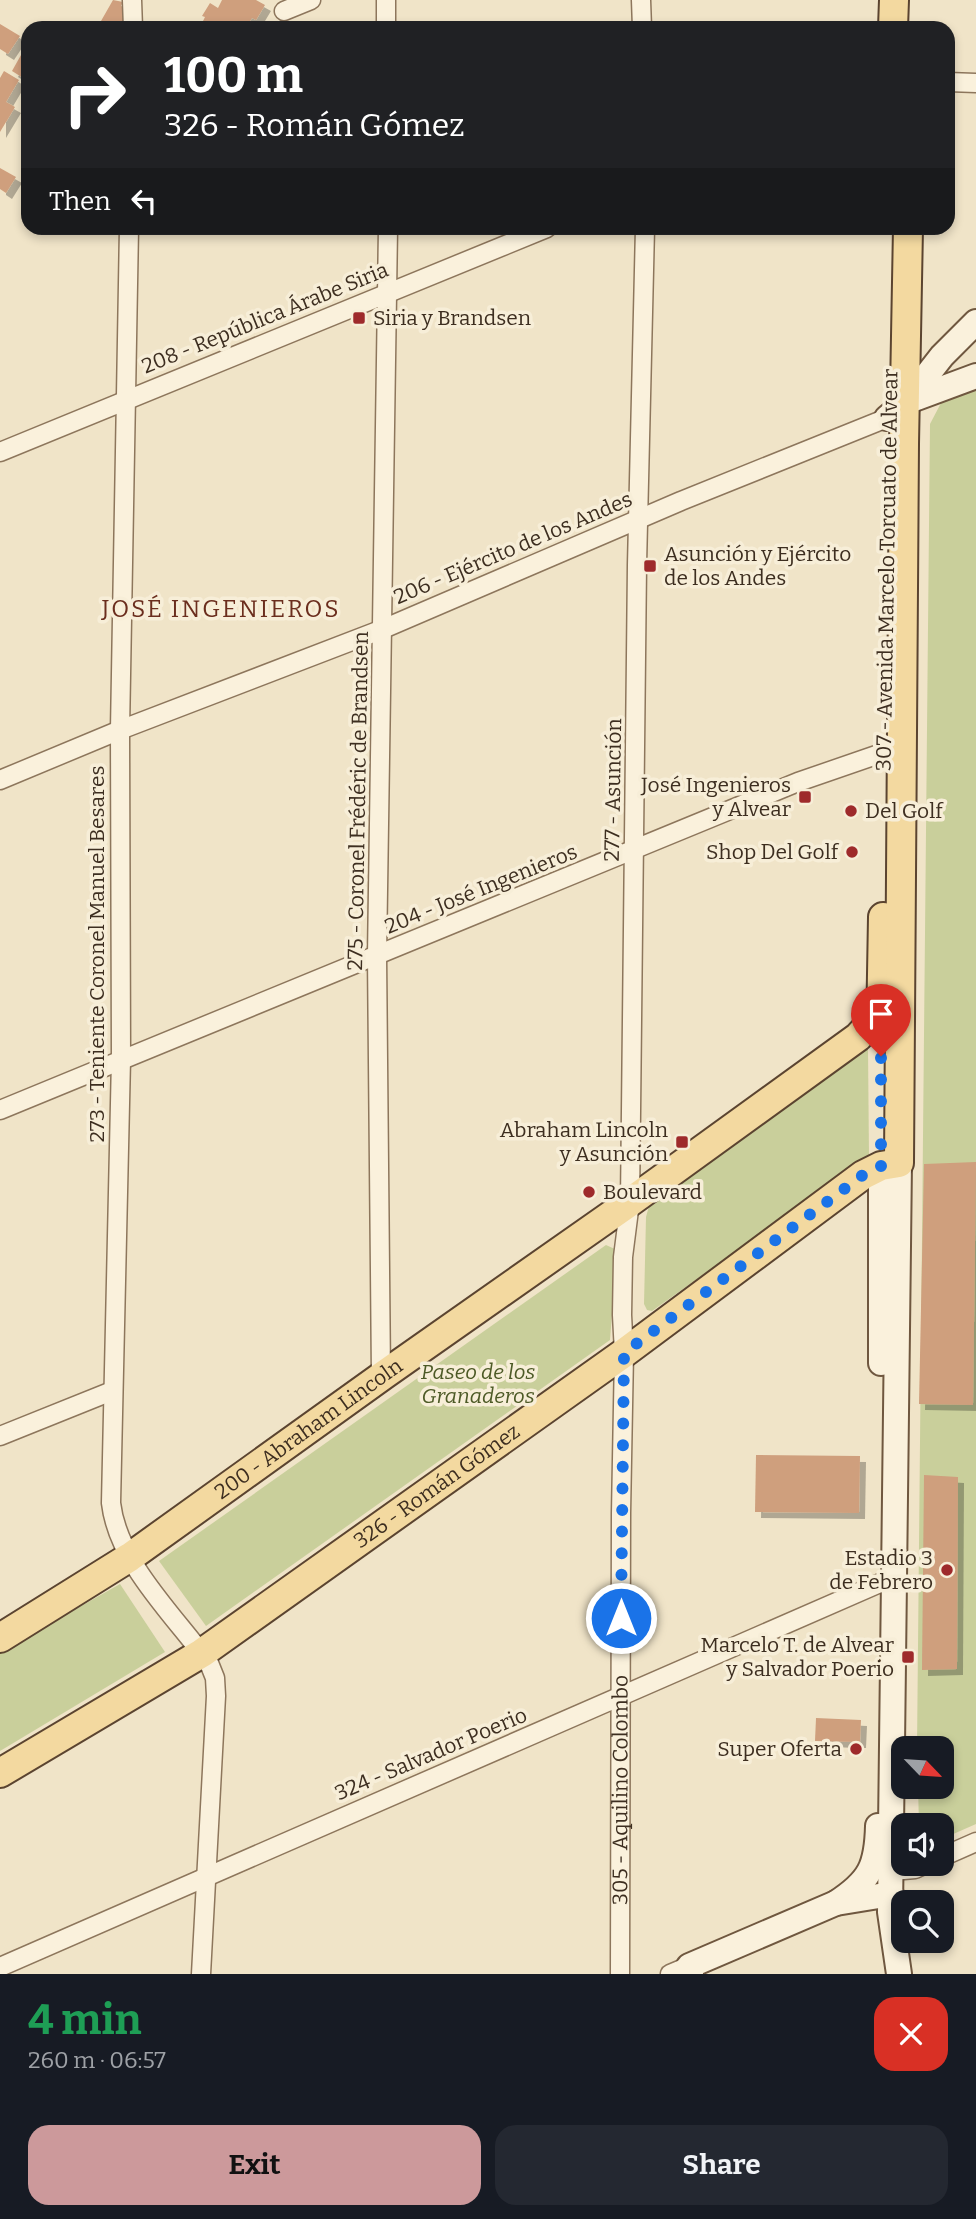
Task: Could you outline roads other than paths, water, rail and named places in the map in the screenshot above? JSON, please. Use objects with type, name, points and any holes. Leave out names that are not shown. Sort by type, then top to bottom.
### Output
[{"type":"main road","points":[[893,21],[894,0]]},
{"type":"main road","points":[[910,0],[910,21]]},
{"type":"main road","name":"307 - Avenida Marcelo Torcuato de Alvear","points":[[891,235],[896,410],[890,1165],[891,1930],[899,1974]]},
{"type":"main road","name":"307 - Avenida Marcelo Torcuato de Alvear","points":[[896,410],[908,235]]},
{"type":"main road","points":[[896,410],[976,322]]},
{"type":"main road","points":[[896,410],[976,376]]},
{"type":"main road","name":"307 - Avenida Marcelo Torcuato de Alvear","points":[[836,1903],[862,1884],[871,1872],[877,1850],[890,1165],[881,1012],[894,752]]},
{"type":"main road","name":"200 - Abraham Lincoln","points":[[0,1638],[130,1557],[381,1376],[630,1202],[858,1037],[881,1012]]},
{"type":"main road","name":"326 - Román Gómez","points":[[0,1773],[202,1653],[624,1353],[863,1175],[890,1165]]},
{"type":"main road","points":[[683,1971],[836,1903],[892,1883]]},
{"type":"street","points":[[132,0],[133,21]]},
{"type":"street","points":[[284,10],[311,0]]},
{"type":"street","points":[[386,0],[386,21]]},
{"type":"street","points":[[641,0],[642,21]]},
{"type":"street","points":[[955,82],[976,83]]},
{"type":"street","name":"273 - Teniente Coronel Manuel Besares","points":[[129,235],[120,730],[121,1059],[111,1503],[113,1522],[130,1557],[202,1653],[215,1678],[201,1974]]},
{"type":"street","name":"275 - Coronel Frédéric de Brandsen","points":[[381,1376],[377,956],[388,235]]},
{"type":"street","name":"208 - República Árabe Siria","points":[[0,452],[530,235]]},
{"type":"street","name":"277 - Asunción","points":[[624,1353],[623,1257],[630,1202],[637,565],[645,235]]},
{"type":"street","name":"206 - Ejército de los Andes","points":[[0,780],[120,730],[383,629],[896,410]]},
{"type":"street","name":"204 - José Ingenieros","points":[[0,1110],[799,782],[894,752]]},
{"type":"street","name":"305 - Aquilino Colombo","points":[[620,1974],[624,1353]]},
{"type":"street","points":[[0,1436],[112,1391]]},
{"type":"street","name":"324 - Salvador Poerio","points":[[0,1967],[880,1583]]},
{"type":"street","points":[[954,1852],[976,1842]]},
{"type":"street","points":[[892,1883],[904,1876]]},
{"type":"place","name":"Siria y Brandsen","points":[[359,318]]},
{"type":"place","name":"Asunción y Ejército de los Andes","points":[[650,566]]},
{"type":"place","name":"José Ingenieros y Alvear","points":[[805,797]]},
{"type":"place","name":"Del Golf","points":[[851,811]]},
{"type":"place","name":"Shop Del Golf","points":[[852,852]]},
{"type":"place","name":"Abraham Lincoln y Asunción","points":[[682,1142]]},
{"type":"place","name":"Boulevard","points":[[589,1192]]},
{"type":"place","name":"Estadio 3 de Febrero","points":[[947,1570]]},
{"type":"place","name":"Marcelo T. de Alvear y Salvador Poerio","points":[[908,1657]]},
{"type":"place","name":"Super Oferta","points":[[856,1749]]},
{"type":"district","name":"JOSÉ INGENIEROS","points":[[221,609]]},
{"type":"park label","name":"Paseo de los Granaderos","points":[[478,1384]]}]
